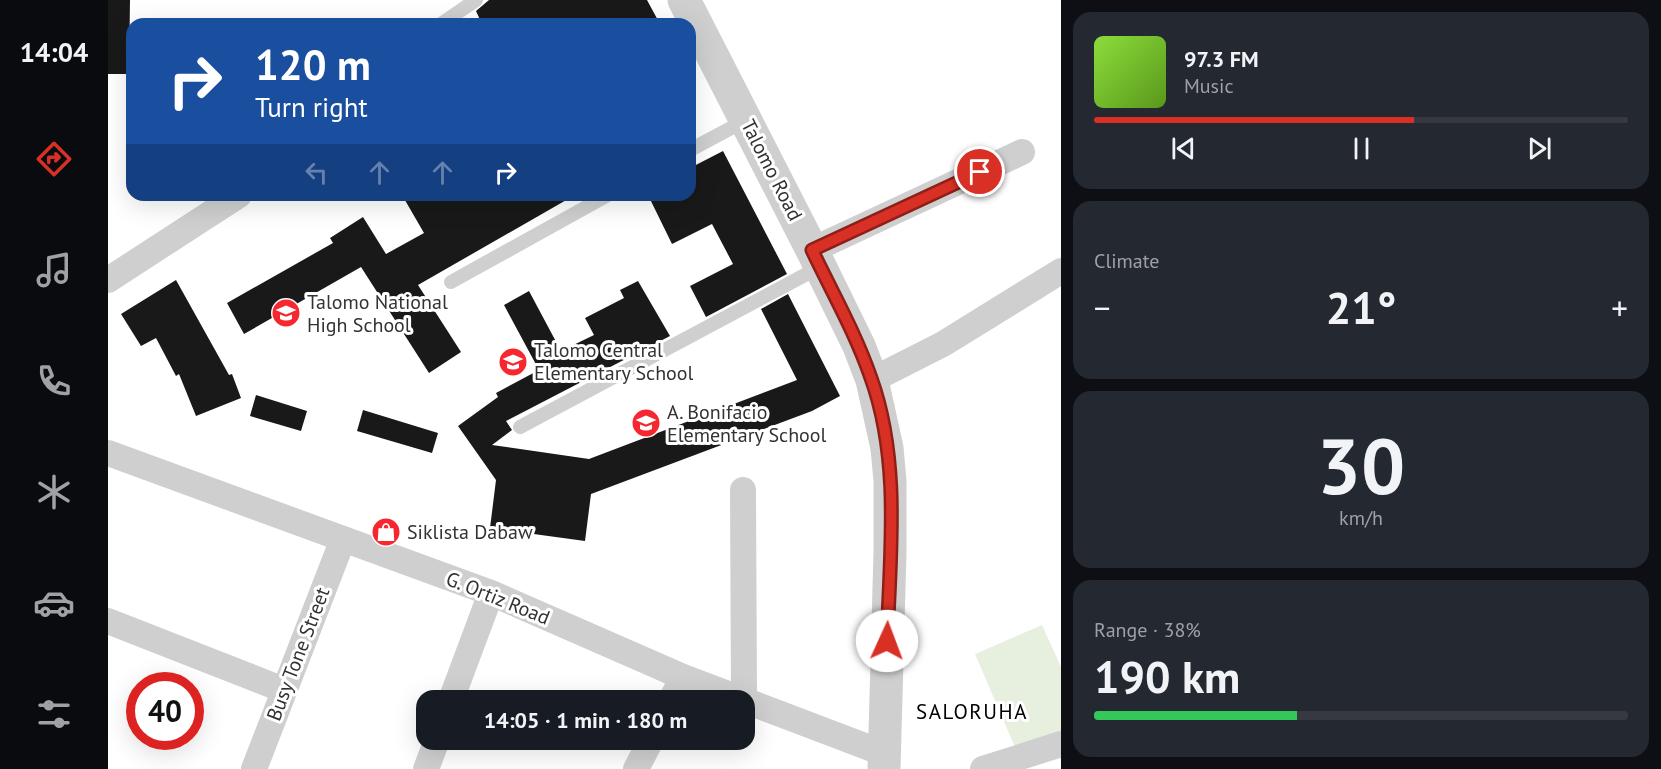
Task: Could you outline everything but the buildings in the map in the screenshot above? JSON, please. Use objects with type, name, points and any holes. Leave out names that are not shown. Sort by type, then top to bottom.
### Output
[{"type":"street","name":"Talomo Road","points":[[684,0],[693,18]]},
{"type":"street","name":"Talomo Road","points":[[696,23],[816,258],[859,346],[872,380],[887,448],[890,481],[884,761]]},
{"type":"street","points":[[816,258],[1022,152]]},
{"type":"street","points":[[108,280],[230,201]]},
{"type":"street","points":[[872,380],[943,344],[1061,271]]},
{"type":"street","name":"G. Ortiz Road","points":[[108,453],[491,593],[683,677],[721,690]]},
{"type":"street","points":[[743,489],[744,690]]},
{"type":"street","name":"Busy Tone Street","points":[[254,769],[343,539]]},
{"type":"street","points":[[455,690],[491,593]]},
{"type":"street","points":[[108,621],[284,690]]},
{"type":"street","points":[[676,690],[683,677]]},
{"type":"street","name":"G. Ortiz Road","points":[[755,703],[884,761]]},
{"type":"street","points":[[983,769],[1061,744]]},
{"type":"street","points":[[426,769],[433,750]]},
{"type":"street","points":[[636,769],[646,750]]},
{"type":"lane","points":[[450,18],[476,0]]},
{"type":"lane","points":[[696,147],[746,120]]},
{"type":"lane","points":[[451,282],[597,201]]},
{"type":"lane","points":[[520,427],[816,258]]},
{"type":"green space","points":[[1042,625],[1061,667],[1061,733],[1017,752],[975,654]]},
{"type":"place","name":"Talomo National High School","points":[[286,313]]},
{"type":"place","name":"Talomo Central Elementary School","points":[[513,362]]},
{"type":"place","name":"A. Bonifacio Elementary School","points":[[646,423]]},
{"type":"place","name":"Siklista Dabaw","points":[[386,532]]},
{"type":"district","name":"SALORUHA","points":[[972,712]]},
{"type":"route","points":[[887,641],[890,481],[881,414],[872,380],[859,346],[812,250],[980,172]]}]
